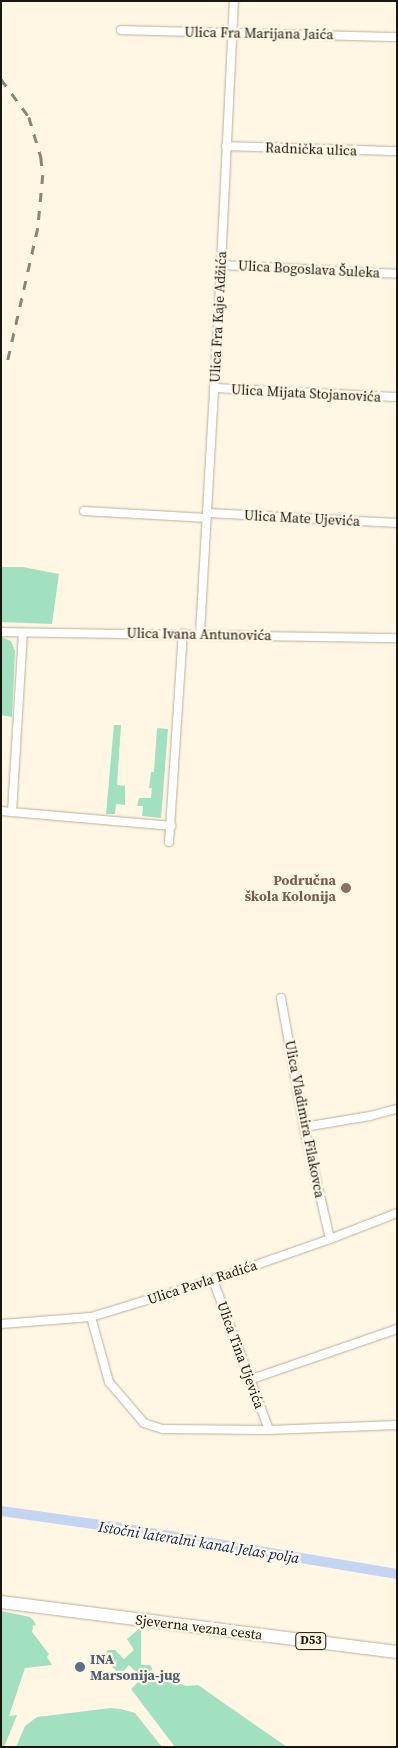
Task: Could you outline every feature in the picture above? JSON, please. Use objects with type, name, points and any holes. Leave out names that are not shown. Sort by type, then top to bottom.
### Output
[{"type":"main road","name":"Sjeverna vezna cesta","points":[[1,1602],[397,1652]]},
{"type":"street","name":"Ulica Fra Kaje Adžića","points":[[200,634],[222,265],[234,1]]},
{"type":"street","name":"Ulica Fra Marijana Jaića","points":[[120,30],[397,37]]},
{"type":"street","name":"Radnička ulica","points":[[226,146],[397,151]]},
{"type":"street","name":"Ulica Bogoslava Šuleka","points":[[222,265],[397,274]]},
{"type":"street","name":"Ulica Mijata Stojanovića","points":[[214,388],[397,397]]},
{"type":"street","name":"Ulica Mate Ujevića","points":[[84,511],[397,523]]},
{"type":"street","name":"Ulica Ivana Antunovića","points":[[1,632],[183,633],[397,638]]},
{"type":"street","points":[[12,812],[23,633]]},
{"type":"street","points":[[169,842],[183,633]]},
{"type":"street","points":[[1,811],[171,826]]},
{"type":"street","name":"Ulica Vladimira Filakovca","points":[[281,998],[304,1127],[330,1240]]},
{"type":"street","points":[[304,1127],[370,1116],[397,1109]]},
{"type":"street","name":"Ulica Pavla Radića","points":[[1,1324],[91,1317],[213,1280],[330,1240],[397,1213]]},
{"type":"street","name":"Ulica Tina Ujevića","points":[[213,1280],[269,1430]]},
{"type":"street","name":"Ulica Tina Ujevića","points":[[91,1317],[109,1382],[144,1423],[164,1429],[269,1430],[397,1425]]},
{"type":"street","points":[[249,1380],[397,1328]]},
{"type":"green space","points":[[1,567],[23,567],[59,574],[52,624],[1,622]]},
{"type":"green space","points":[[1,637],[11,641],[15,651],[12,717],[1,715]]},
{"type":"green space","points":[[114,725],[121,725],[117,785],[125,786],[125,805],[116,804],[115,814],[106,814]]},
{"type":"green space","points":[[157,728],[168,729],[161,818],[142,816],[143,806],[137,806],[139,798],[151,798],[152,788],[149,788],[151,772],[154,772]]},
{"type":"green space","points":[[1,1611],[30,1617],[34,1621],[36,1626],[33,1625],[32,1632],[49,1654],[47,1657],[52,1665],[25,1668],[9,1716],[17,1715],[4,1747],[1,1747]]},
{"type":"green space","points":[[141,1627],[141,1665],[150,1665],[155,1674],[186,1686],[198,1685],[287,1747],[175,1747],[131,1689],[142,1678],[129,1665],[120,1675],[108,1662],[105,1665],[100,1660],[108,1650],[115,1650],[124,1659],[134,1650],[127,1639]]},
{"type":"green space","points":[[111,1708],[135,1713],[162,1747],[16,1747],[25,1726],[37,1717]]},
{"type":"waterway","name":"Istočni lateralni kanal Jelas polja","points":[[1,1511],[122,1528],[397,1574]]},
{"type":"railway","points":[[1,79],[29,117],[41,157],[43,175],[38,228],[7,364]]},
{"type":"place","name":"Područna škola Kolonija","points":[[346,888]]},
{"type":"place","name":"INA Marsonija-jug","points":[[80,1667]]}]
